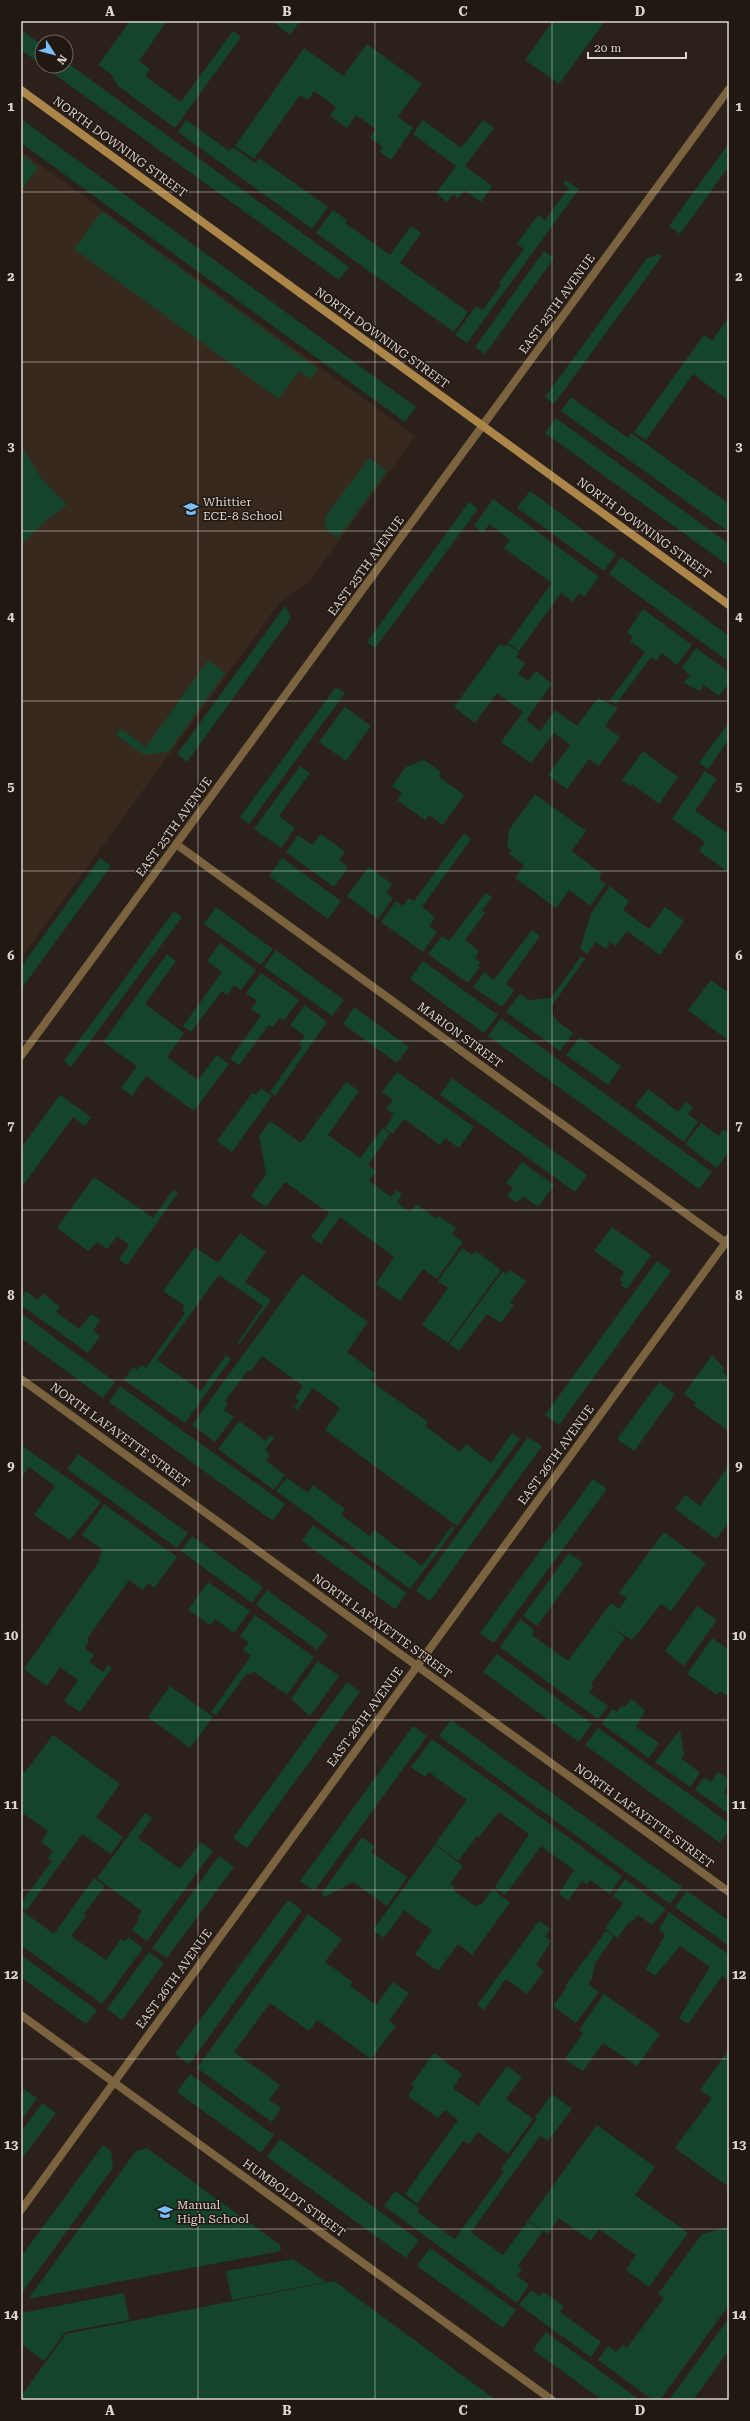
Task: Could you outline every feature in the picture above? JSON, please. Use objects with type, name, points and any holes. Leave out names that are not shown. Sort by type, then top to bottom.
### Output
[{"type":"main road","name":"NORTH DOWNING STREET","points":[[21,90],[729,605]]},
{"type":"street","name":"EAST 25TH AVENUE","points":[[21,1056],[729,89]]},
{"type":"street","name":"MARION STREET","points":[[176,844],[728,1242]]},
{"type":"street","name":"EAST 26TH AVENUE","points":[[21,2210],[728,1242]]},
{"type":"street","name":"NORTH LAFAYETTE STREET","points":[[21,1379],[729,1892]]},
{"type":"street","name":"HUMBOLDT STREET","points":[[21,2015],[552,2400]]},
{"type":"shaded area","name":"Whittier ECE-8 School","points":[[21,151],[415,436],[309,582],[280,602],[21,958]]},
{"type":"green space","points":[[130,21],[167,21],[139,61],[150,69],[145,76],[181,102],[233,31],[241,37],[175,128],[118,86],[111,74],[98,65]]},
{"type":"green space","points":[[272,21],[300,21],[290,35]]},
{"type":"green space","points":[[553,21],[605,21],[559,84],[525,60]]},
{"type":"green space","points":[[21,30],[34,39],[34,59],[21,50]]},
{"type":"green space","points":[[367,44],[422,84],[398,117],[413,128],[391,160],[380,152],[383,147],[370,138],[376,129],[356,115],[347,128],[330,116],[336,107],[314,91],[308,100],[300,95],[254,159],[235,146],[304,48],[343,76]]},
{"type":"green space","points":[[74,68],[349,267],[339,280],[54,74],[74,74]]},
{"type":"green space","points":[[21,119],[416,407],[405,422],[21,143]]},
{"type":"green space","points":[[186,120],[229,151],[233,147],[255,163],[259,158],[328,207],[312,229],[178,132]]},
{"type":"green space","points":[[423,120],[461,148],[483,120],[494,128],[465,166],[492,186],[481,202],[464,190],[458,198],[453,194],[447,202],[436,193],[456,166],[413,134]]},
{"type":"green space","points":[[729,143],[729,166],[680,234],[669,226]]},
{"type":"green space","points":[[21,154],[38,167],[21,191]]},
{"type":"green space","points":[[565,180],[579,189],[467,343],[455,335],[476,306],[483,310],[501,285],[499,283],[524,249],[517,244],[538,215],[545,220],[569,188],[563,183]]},
{"type":"green space","points":[[333,210],[347,220],[345,223],[390,255],[411,226],[421,233],[400,263],[468,312],[454,332],[316,233]]},
{"type":"green space","points":[[102,211],[318,369],[310,379],[299,371],[279,399],[74,249]]},
{"type":"green space","points":[[544,251],[554,258],[485,354],[475,347]]},
{"type":"green space","points":[[659,254],[662,256],[554,404],[545,397],[647,258]]},
{"type":"green space","points":[[729,317],[729,401],[693,374],[646,440],[634,432],[704,335],[712,341]]},
{"type":"green space","points":[[571,397],[628,438],[631,433],[729,504],[729,532],[561,411]]},
{"type":"green space","points":[[556,418],[729,544],[729,566],[545,433]]},
{"type":"green space","points":[[21,445],[41,478],[67,505],[45,521],[21,545]]},
{"type":"green space","points":[[369,458],[387,471],[338,538],[325,528],[325,517]]},
{"type":"green space","points":[[530,491],[616,554],[604,571],[517,508]]},
{"type":"green space","points":[[493,499],[599,577],[584,597],[579,593],[573,602],[561,593],[519,651],[508,643],[552,583],[504,548],[510,540],[489,524],[483,533],[474,526]]},
{"type":"green space","points":[[469,502],[478,509],[375,648],[367,642]]},
{"type":"green space","points":[[621,557],[729,636],[729,662],[609,574]]},
{"type":"green space","points":[[285,606],[291,618],[187,762],[177,754]]},
{"type":"green space","points":[[643,609],[692,645],[677,665],[662,653],[656,661],[651,657],[616,704],[610,700],[645,652],[630,641],[633,637],[627,632]]},
{"type":"green space","points":[[500,644],[504,647],[507,644],[519,652],[516,657],[525,663],[518,674],[528,681],[536,671],[552,684],[526,720],[540,731],[555,710],[577,726],[598,698],[618,708],[605,726],[620,737],[599,766],[589,759],[567,789],[548,775],[570,745],[554,733],[531,763],[501,742],[523,712],[497,693],[475,723],[454,707]]},
{"type":"green space","points":[[696,648],[729,672],[729,683],[719,696],[704,685],[700,691],[684,683],[690,675],[682,668]]},
{"type":"green space","points":[[208,660],[225,673],[168,752],[144,755],[116,735],[120,728],[146,747]]},
{"type":"green space","points":[[336,687],[345,693],[249,824],[240,817]]},
{"type":"green space","points":[[345,707],[371,726],[346,761],[319,742]]},
{"type":"green space","points":[[729,722],[729,739],[708,769],[699,763]]},
{"type":"green space","points":[[643,751],[678,777],[659,804],[632,784],[630,786],[622,780]]},
{"type":"green space","points":[[424,760],[441,772],[439,777],[464,795],[443,825],[429,815],[425,820],[397,800],[402,793],[392,786],[406,767]]},
{"type":"green space","points":[[300,766],[310,773],[279,816],[295,828],[281,848],[254,829]]},
{"type":"green space","points":[[705,771],[717,779],[695,811],[729,834],[728,872],[699,851],[705,842],[672,819]]},
{"type":"green space","points":[[535,794],[586,831],[572,851],[602,874],[599,879],[606,884],[590,906],[569,890],[556,908],[515,878],[524,865],[509,854],[512,851],[507,847],[509,830]]},
{"type":"green space","points":[[464,833],[471,839],[422,907],[435,917],[429,926],[437,932],[423,952],[381,922],[396,901],[403,906],[409,898],[414,901]]},
{"type":"green space","points":[[321,834],[345,852],[339,860],[348,867],[334,887],[286,852],[298,835],[312,845]]},
{"type":"green space","points":[[100,858],[111,866],[21,989],[21,967]]},
{"type":"green space","points":[[282,858],[341,901],[328,919],[269,876]]},
{"type":"green space","points":[[369,867],[392,884],[386,893],[393,898],[378,919],[347,896]]},
{"type":"green space","points":[[610,886],[629,901],[623,910],[649,929],[665,907],[684,921],[660,955],[627,931],[616,946],[610,942],[606,949],[596,942],[587,954],[580,949],[591,913]]},
{"type":"green space","points":[[486,893],[492,897],[482,910],[485,913],[465,940],[479,951],[475,958],[480,962],[478,965],[480,967],[468,983],[428,954],[442,936],[449,941]]},
{"type":"green space","points":[[216,907],[273,949],[261,965],[204,924]]},
{"type":"green space","points":[[174,911],[182,917],[71,1067],[64,1061]]},
{"type":"green space","points":[[532,930],[540,936],[506,984],[514,990],[502,1007],[473,987],[484,972],[494,980]]},
{"type":"green space","points":[[220,943],[256,970],[241,990],[234,985],[227,995],[222,991],[191,1032],[183,1026],[222,972],[207,961]]},
{"type":"green space","points":[[276,950],[344,1000],[332,1016],[264,967]]},
{"type":"green space","points":[[167,954],[176,961],[145,1004],[184,1033],[167,1057],[198,1080],[217,1055],[229,1064],[194,1111],[146,1076],[132,1096],[121,1088],[137,1066],[103,1042]]},
{"type":"green space","points":[[581,956],[585,959],[551,1007],[553,1015],[556,1019],[573,1033],[560,1051],[506,1012],[520,994],[529,1000],[551,998]]},
{"type":"green space","points":[[423,961],[498,1015],[484,1033],[410,979]]},
{"type":"green space","points":[[261,973],[299,1000],[284,1021],[279,1018],[273,1027],[269,1025],[239,1065],[230,1059],[261,1016],[251,1009],[257,1001],[246,993]]},
{"type":"green space","points":[[711,980],[729,993],[729,1041],[688,1010]]},
{"type":"green space","points":[[305,1005],[327,1022],[275,1096],[270,1092],[302,1047],[299,1044],[305,1036],[290,1025]]},
{"type":"green space","points":[[354,1007],[409,1047],[397,1063],[343,1024]]},
{"type":"green space","points":[[501,1018],[712,1172],[699,1189],[488,1036]]},
{"type":"green space","points":[[580,1037],[621,1066],[608,1085],[566,1055]]},
{"type":"green space","points":[[397,1072],[474,1127],[459,1148],[445,1138],[440,1145],[404,1119],[393,1134],[385,1128],[394,1114],[386,1109],[393,1100],[382,1092]]},
{"type":"green space","points":[[452,1078],[587,1175],[575,1192],[440,1095]]},
{"type":"green space","points":[[346,1082],[359,1091],[328,1135],[360,1158],[383,1128],[390,1133],[368,1165],[376,1171],[369,1181],[391,1197],[396,1190],[402,1194],[397,1203],[410,1212],[416,1204],[437,1219],[439,1216],[456,1228],[452,1234],[463,1242],[437,1279],[423,1269],[400,1301],[376,1284],[394,1257],[340,1217],[321,1244],[311,1237],[329,1213],[285,1182],[266,1207],[251,1196],[266,1174],[259,1136],[270,1121],[301,1143]]},
{"type":"green space","points":[[261,1088],[272,1096],[232,1152],[217,1141],[252,1093],[256,1095]]},
{"type":"green space","points":[[648,1089],[678,1112],[686,1102],[693,1107],[688,1114],[698,1122],[684,1142],[635,1106]]},
{"type":"green space","points":[[60,1095],[91,1117],[85,1126],[73,1117],[21,1188],[21,1148]]},
{"type":"green space","points":[[701,1123],[719,1136],[723,1130],[727,1132],[729,1130],[729,1152],[717,1168],[685,1144]]},
{"type":"green space","points":[[522,1162],[554,1185],[538,1207],[523,1196],[517,1203],[507,1196],[513,1188],[506,1183]]},
{"type":"green space","points":[[94,1177],[153,1218],[173,1190],[178,1193],[127,1265],[119,1259],[129,1245],[117,1236],[107,1249],[97,1242],[88,1251],[57,1228]]},
{"type":"green space","points":[[612,1227],[651,1255],[627,1289],[621,1285],[623,1282],[620,1279],[624,1272],[594,1251]]},
{"type":"green space","points":[[240,1233],[266,1252],[245,1282],[271,1300],[239,1344],[237,1343],[263,1306],[219,1275],[157,1360],[201,1391],[226,1355],[231,1359],[185,1423],[124,1380],[133,1367],[137,1370],[141,1365],[146,1368],[185,1313],[182,1311],[185,1306],[163,1291],[195,1247],[218,1263]]},
{"type":"green space","points":[[462,1248],[472,1255],[476,1251],[501,1270],[448,1343],[422,1325],[448,1288],[438,1281]]},
{"type":"green space","points":[[657,1261],[671,1271],[559,1425],[545,1415]]},
{"type":"green space","points":[[510,1270],[526,1281],[510,1303],[514,1305],[501,1323],[487,1314],[459,1351],[449,1344],[503,1271],[507,1274]]},
{"type":"green space","points":[[302,1274],[368,1322],[347,1352],[376,1374],[371,1381],[428,1422],[425,1426],[460,1452],[466,1444],[491,1463],[512,1433],[520,1439],[457,1526],[325,1430],[340,1408],[313,1388],[297,1410],[294,1408],[299,1401],[295,1398],[303,1386],[262,1356],[250,1372],[248,1370],[225,1401],[228,1404],[224,1410],[234,1417],[215,1442],[192,1425]]},
{"type":"green space","points":[[26,1291],[38,1300],[43,1293],[60,1307],[56,1312],[79,1329],[91,1314],[100,1320],[93,1331],[100,1336],[88,1353],[21,1305],[21,1298]]},
{"type":"green space","points":[[21,1313],[115,1382],[103,1398],[21,1338]]},
{"type":"green space","points":[[712,1355],[724,1368],[722,1372],[729,1377],[729,1431],[694,1406],[696,1403],[684,1394]]},
{"type":"green space","points":[[659,1382],[675,1394],[634,1451],[617,1439]]},
{"type":"green space","points":[[120,1386],[285,1504],[273,1521],[109,1402]]},
{"type":"green space","points":[[239,1421],[266,1441],[270,1435],[274,1438],[265,1450],[270,1455],[266,1461],[285,1475],[274,1490],[218,1449]]},
{"type":"green space","points":[[528,1437],[542,1446],[430,1601],[416,1591]]},
{"type":"green space","points":[[21,1445],[101,1502],[70,1540],[34,1515],[55,1486],[29,1467],[23,1475],[21,1473]]},
{"type":"green space","points":[[78,1454],[188,1533],[177,1548],[67,1469]]},
{"type":"green space","points":[[729,1465],[729,1522],[716,1539],[675,1509],[685,1495],[700,1506]]},
{"type":"green space","points":[[287,1478],[308,1493],[313,1485],[345,1509],[341,1515],[370,1536],[374,1530],[422,1566],[452,1526],[455,1528],[410,1589],[276,1491]]},
{"type":"green space","points":[[593,1479],[607,1489],[494,1643],[480,1633]]},
{"type":"green space","points":[[104,1504],[177,1557],[154,1588],[148,1583],[143,1590],[129,1580],[87,1639],[89,1641],[85,1648],[94,1655],[89,1662],[103,1672],[108,1665],[112,1668],[80,1712],[64,1701],[78,1680],[60,1667],[47,1686],[24,1669],[100,1560],[98,1559],[103,1550],[82,1535]]},
{"type":"green space","points":[[313,1525],[407,1593],[395,1609],[302,1541]]},
{"type":"green space","points":[[664,1532],[706,1563],[671,1611],[661,1604],[632,1640],[610,1627],[625,1638],[591,1684],[593,1687],[589,1692],[608,1706],[598,1719],[500,1647],[520,1619],[534,1630],[532,1635],[568,1661],[611,1603],[619,1609],[627,1598],[619,1593]]},
{"type":"green space","points":[[192,1536],[263,1587],[252,1603],[181,1551]]},
{"type":"green space","points":[[569,1553],[583,1563],[537,1626],[523,1616]]},
{"type":"green space","points":[[208,1582],[250,1611],[234,1633],[215,1619],[210,1625],[188,1610]]},
{"type":"green space","points":[[267,1590],[328,1635],[317,1650],[256,1605]]},
{"type":"green space","points":[[697,1606],[717,1620],[684,1666],[665,1651]]},
{"type":"green space","points":[[255,1615],[314,1657],[287,1695],[253,1671],[250,1675],[247,1673],[216,1715],[211,1712],[251,1656],[243,1650],[249,1643],[240,1636]]},
{"type":"green space","points":[[712,1638],[729,1650],[728,1696],[720,1691],[717,1695],[687,1674]]},
{"type":"green space","points":[[497,1654],[592,1724],[579,1742],[483,1672]]},
{"type":"green space","points":[[318,1661],[339,1676],[310,1716],[291,1699]]},
{"type":"green space","points":[[347,1682],[360,1692],[247,1848],[233,1838]]},
{"type":"green space","points":[[170,1686],[213,1717],[190,1748],[148,1717]]},
{"type":"green space","points":[[631,1699],[645,1710],[636,1727],[659,1743],[649,1758],[602,1724],[612,1709],[617,1712],[622,1705],[625,1707]]},
{"type":"green space","points":[[451,1720],[682,1887],[670,1904],[439,1736]]},
{"type":"green space","points":[[413,1726],[427,1736],[314,1891],[300,1881]]},
{"type":"green space","points":[[598,1728],[729,1823],[729,1830],[720,1843],[585,1745]]},
{"type":"green space","points":[[680,1730],[684,1754],[681,1758],[700,1773],[690,1787],[655,1762]]},
{"type":"green space","points":[[53,1735],[120,1784],[96,1817],[123,1837],[111,1854],[82,1834],[26,1911],[21,1907],[21,1903],[52,1861],[48,1858],[53,1851],[41,1842],[48,1831],[24,1814],[21,1817],[21,1770],[25,1772]]},
{"type":"green space","points":[[432,1739],[622,1876],[610,1894],[590,1880],[587,1885],[582,1881],[568,1901],[559,1894],[574,1870],[541,1846],[505,1895],[495,1887],[529,1834],[499,1812],[479,1837],[477,1836],[458,1861],[435,1844],[467,1800],[429,1772],[425,1777],[411,1767]]},
{"type":"green space","points":[[718,1772],[729,1779],[724,1793],[729,1797],[729,1814],[695,1790],[704,1777],[711,1782]]},
{"type":"green space","points":[[145,1813],[152,1818],[138,1838],[180,1869],[201,1842],[213,1851],[147,1941],[132,1930],[139,1920],[137,1918],[142,1911],[97,1878]]},
{"type":"green space","points":[[362,1837],[375,1847],[371,1852],[407,1877],[387,1906],[353,1882],[325,1897],[321,1894]]},
{"type":"green space","points":[[435,1845],[463,1866],[450,1884],[455,1887],[453,1890],[476,1907],[479,1904],[481,1905],[493,1889],[510,1903],[472,1955],[458,1944],[438,1971],[415,1954],[432,1930],[404,1910],[384,1938],[373,1930]]},
{"type":"green space","points":[[219,1856],[234,1867],[167,1958],[152,1948]]},
{"type":"green space","points":[[94,1878],[105,1886],[84,1914],[86,1916],[71,1936],[106,1960],[121,1939],[125,1941],[128,1937],[143,1948],[102,2004],[21,1945],[21,1910],[54,1934]]},
{"type":"green space","points":[[625,1879],[666,1909],[652,1925],[638,1915],[632,1922],[630,1921],[617,1938],[605,1928],[623,1903],[613,1896]]},
{"type":"green space","points":[[687,1891],[729,1921],[729,1946],[675,1907]]},
{"type":"green space","points":[[288,1900],[302,1910],[189,2064],[175,2054]]},
{"type":"green space","points":[[669,1912],[729,1955],[729,1981],[722,1976],[688,2024],[679,2018],[710,1967],[680,1946],[655,1976],[646,1969],[665,1935],[659,1930]]},
{"type":"green space","points":[[308,1914],[342,1939],[325,1962],[353,1982],[350,1986],[376,2005],[393,1982],[409,1993],[389,2021],[396,2026],[371,2059],[317,2020],[309,2031],[270,2003],[234,2052],[280,2085],[269,2100],[281,2108],[272,2122],[197,2068]]},
{"type":"green space","points":[[539,1921],[550,1929],[545,1936],[551,1941],[536,1965],[544,1971],[527,1994],[506,1979],[484,2010],[477,2005]]},
{"type":"green space","points":[[606,1931],[614,1936],[595,1963],[592,1979],[588,1984],[599,1992],[576,2023],[553,2006],[567,1987],[565,1986]]},
{"type":"green space","points":[[149,1952],[164,1963],[122,2020],[107,2009]]},
{"type":"green space","points":[[21,1955],[97,2010],[86,2024],[21,1977]]},
{"type":"green space","points":[[604,1994],[660,2034],[637,2066],[603,2043],[583,2071],[565,2059],[583,2033],[579,2030]]},
{"type":"green space","points":[[729,2049],[729,2181],[726,2185],[675,2148],[712,2098],[700,2090]]},
{"type":"green space","points":[[434,2053],[462,2074],[453,2088],[478,2106],[507,2066],[522,2077],[506,2099],[533,2119],[508,2154],[478,2132],[469,2144],[463,2141],[417,2204],[405,2194],[458,2120],[445,2110],[438,2118],[408,2096],[414,2087],[411,2085]]},
{"type":"green space","points":[[190,2074],[274,2135],[261,2153],[177,2092]]},
{"type":"green space","points":[[24,2089],[37,2098],[21,2121],[21,2093]]},
{"type":"green space","points":[[552,2094],[572,2109],[548,2141],[540,2136],[471,2232],[503,2255],[528,2221],[543,2231],[518,2266],[522,2269],[517,2276],[529,2285],[517,2303],[384,2206],[395,2191],[419,2208],[417,2212],[455,2239],[504,2171],[501,2169],[537,2119],[535,2117]]},
{"type":"green space","points":[[42,2103],[56,2113],[21,2160],[21,2132]]},
{"type":"green space","points":[[597,2125],[655,2167],[635,2195],[688,2233],[649,2287],[626,2270],[636,2255],[599,2229],[591,2241],[559,2218],[548,2234],[528,2220]]},
{"type":"green space","points":[[280,2139],[419,2240],[406,2258],[267,2157]]},
{"type":"green space","points":[[103,2145],[111,2151],[113,2168],[21,2294],[21,2257]]},
{"type":"green space","points":[[147,2148],[280,2245],[281,2251],[28,2299],[136,2151]]},
{"type":"green space","points":[[729,2227],[729,2305],[660,2400],[653,2400],[598,2360],[608,2346],[616,2352],[623,2345],[627,2348],[664,2298],[658,2294],[702,2234]]},
{"type":"green space","points":[[430,2248],[516,2310],[503,2328],[417,2266]]},
{"type":"green space","points":[[293,2259],[326,2282],[232,2300],[226,2271]]},
{"type":"green space","points":[[334,2281],[496,2400],[21,2400],[21,2396],[66,2334]]},
{"type":"green space","points":[[531,2290],[540,2296],[543,2292],[564,2306],[560,2312],[601,2342],[591,2357],[519,2305]]},
{"type":"green space","points":[[124,2293],[129,2320],[65,2332],[44,2361],[21,2344],[21,2313]]},
{"type":"green space","points":[[729,2318],[729,2350],[693,2400],[669,2400]]},
{"type":"green space","points":[[546,2332],[640,2400],[602,2400],[533,2350]]},
{"type":"place","name":"Whittier ECE-8 School","points":[[191,509]]},
{"type":"place","name":"Manual High School","points":[[165,2212]]}]
